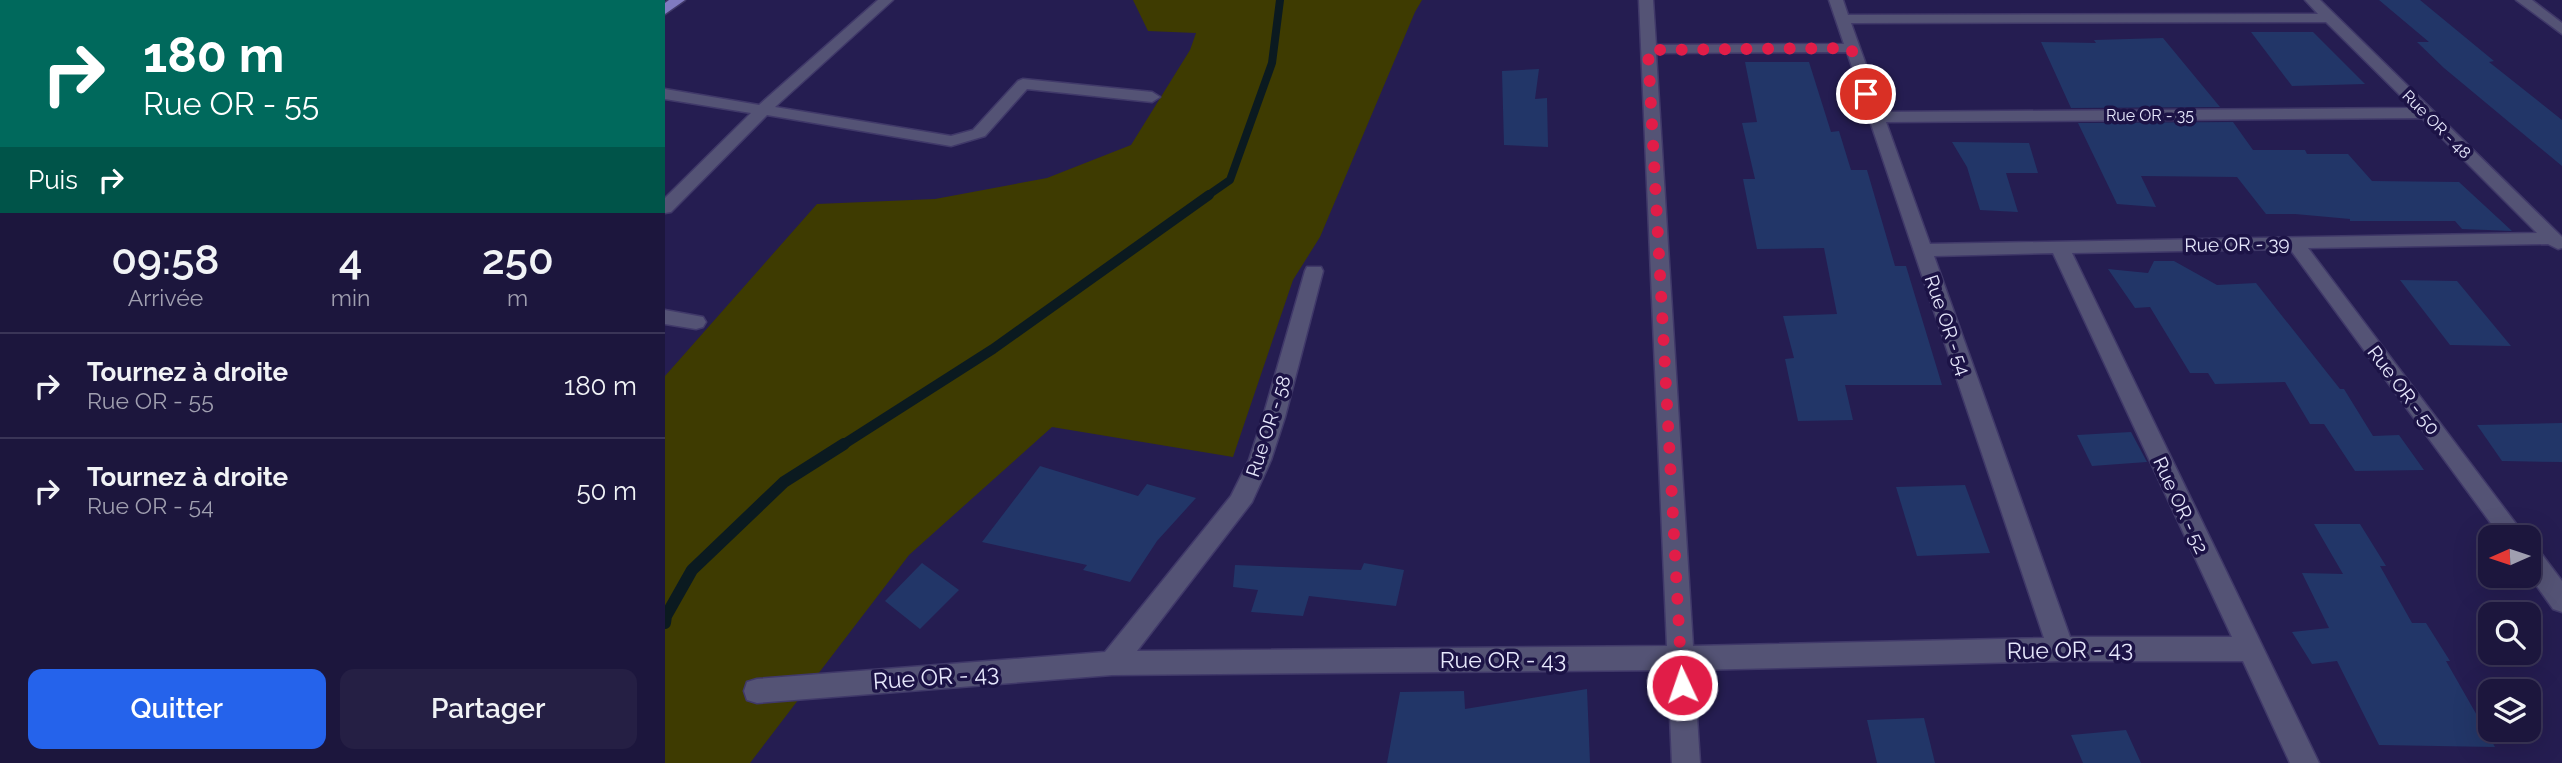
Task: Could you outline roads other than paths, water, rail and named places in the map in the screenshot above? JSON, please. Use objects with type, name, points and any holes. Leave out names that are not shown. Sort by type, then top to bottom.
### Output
[{"type":"main road","points":[[665,10],[678,0]]},
{"type":"street","points":[[665,208],[764,109],[886,0]]},
{"type":"street","points":[[1646,0],[1686,763]]},
{"type":"street","name":"Rue OR - 48","points":[[2312,0],[2557,242]]},
{"type":"street","points":[[2523,0],[2562,30]]},
{"type":"street","points":[[1839,9],[2330,18]]},
{"type":"street","name":"Rue OR - 54","points":[[1839,9],[1874,117],[2061,649]]},
{"type":"street","points":[[1648,50],[1851,48]]},
{"type":"street","points":[[665,94],[951,141],[979,133],[1021,85],[1152,97]]},
{"type":"street","name":"Rue OR - 35","points":[[1874,117],[2426,113]]},
{"type":"street","name":"Rue OR - 39","points":[[1922,250],[2294,242],[2557,242]]},
{"type":"street","name":"Rue OR - 50","points":[[2294,242],[2505,525]]},
{"type":"street","name":"Rue OR - 52","points":[[2059,246],[2305,763]]},
{"type":"street","name":"Rue OR - 58","points":[[1112,663],[1240,502],[1263,450],[1314,271]]},
{"type":"street","points":[[665,317],[696,322]]},
{"type":"street","points":[[2541,572],[2562,601]]},
{"type":"street","name":"Rue OR - 43","points":[[757,691],[1112,663],[1680,659],[2061,649],[2249,649]]},
{"type":"waterway","points":[[1207,196],[1230,180],[1272,63],[1280,0]]},
{"type":"waterway","points":[[841,446],[993,349],[1209,195]]},
{"type":"waterway","points":[[665,623],[666,616],[692,570],[784,482],[844,444]]}]
